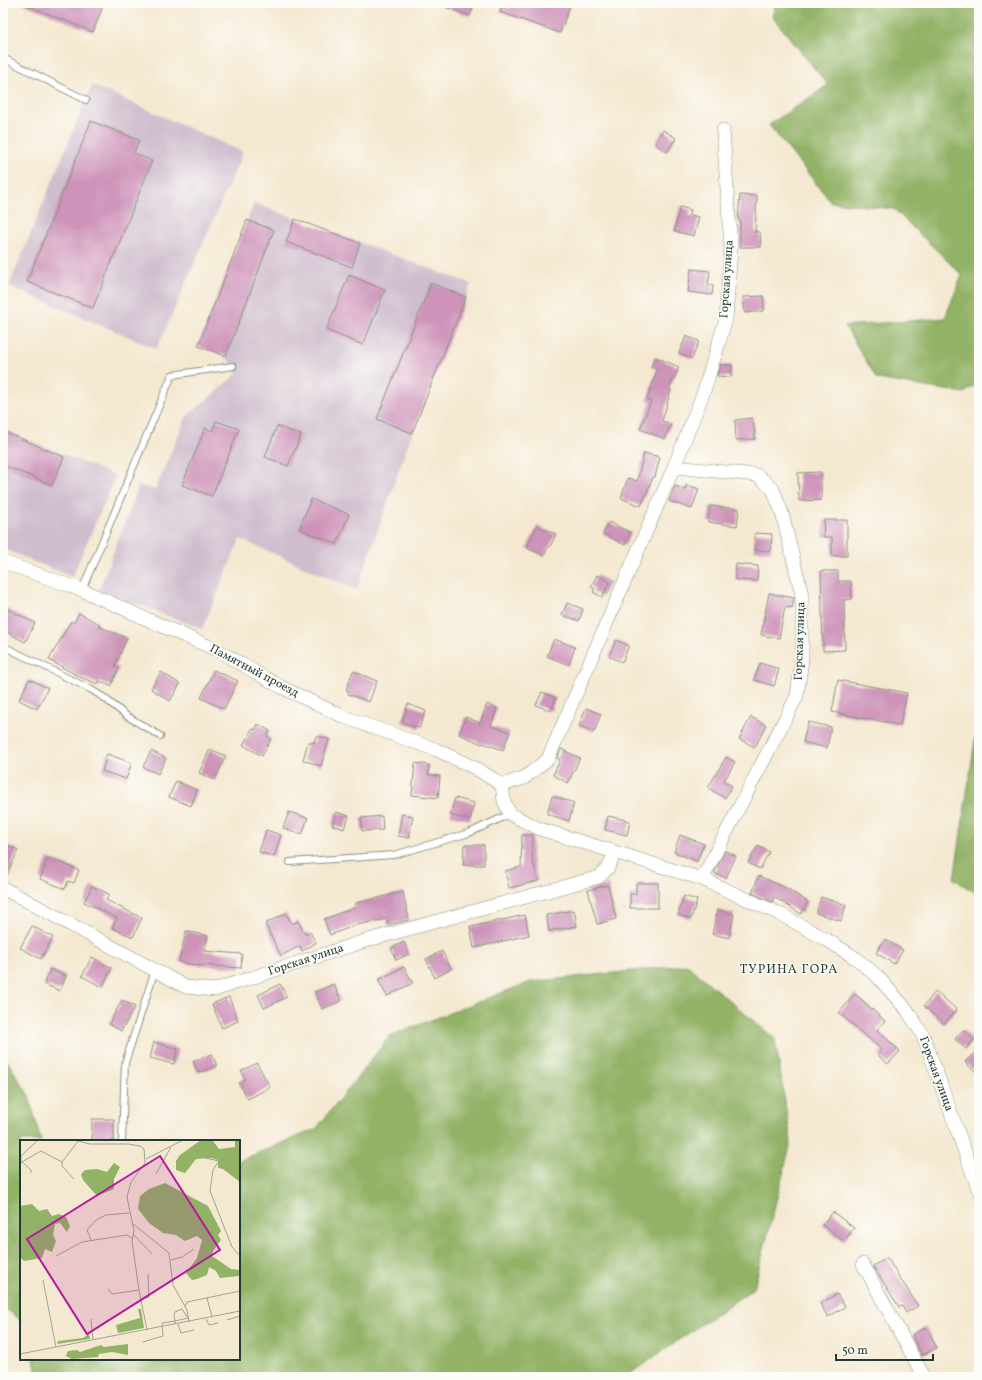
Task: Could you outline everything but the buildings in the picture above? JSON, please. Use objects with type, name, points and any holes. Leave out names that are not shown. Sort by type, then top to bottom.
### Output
[{"type":"street","name":"Горская улица","points":[[502,785],[524,778],[548,759],[674,467],[704,391],[726,319],[731,248],[723,130]]},
{"type":"street","name":"Горская улица","points":[[674,467],[757,475],[773,489],[782,513],[802,595],[802,659],[797,696],[702,879]]},
{"type":"street","name":"Памятный проезд","points":[[3,562],[82,590],[217,650],[282,687],[344,717],[437,750],[477,769],[502,785]]},
{"type":"street","points":[[502,785],[504,801],[510,814]]},
{"type":"street","name":"Горская улица","points":[[510,814],[540,830],[702,879],[782,915],[857,959],[877,976],[907,1010],[923,1035],[979,1191]]},
{"type":"street","name":"Горская улица","points":[[3,888],[186,987],[214,990],[368,940],[599,876],[608,868],[615,853]]},
{"type":"street","points":[[863,1264],[924,1377]]},
{"type":"lane","points":[[3,58],[86,100]]},
{"type":"lane","points":[[82,590],[172,375],[233,366]]},
{"type":"lane","points":[[3,646],[90,689],[103,697],[126,716],[160,736]]},
{"type":"lane","points":[[290,862],[394,855],[470,833],[510,814]]},
{"type":"lane","points":[[122,1140],[125,1063],[155,970]]},
{"type":"shaded area","points":[[92,85],[243,152],[157,349],[9,286]]},
{"type":"shaded area","points":[[254,203],[471,284],[409,441],[357,590],[240,539],[202,629],[99,590],[139,485],[155,490],[186,417],[237,374],[225,356],[198,346]]},
{"type":"shaded area","points":[[3,429],[116,476],[72,577],[3,549]]},
{"type":"green space","points":[[776,3],[979,3],[979,382],[964,393],[877,379],[845,326],[945,318],[962,275],[894,209],[831,202],[769,125],[828,85],[772,16]]},
{"type":"green space","points":[[979,721],[979,895],[954,879]]},
{"type":"green space","points":[[687,965],[775,1039],[791,1142],[754,1288],[625,1377],[38,1377],[34,1360],[240,1360],[240,1161],[316,1129],[390,1036],[530,982]]},
{"type":"green space","points":[[3,1054],[29,1096],[41,1140],[20,1140],[20,1319],[3,1307]]},
{"type":"district","name":"ТУРИНА ГОРА","points":[[789,970]]}]
